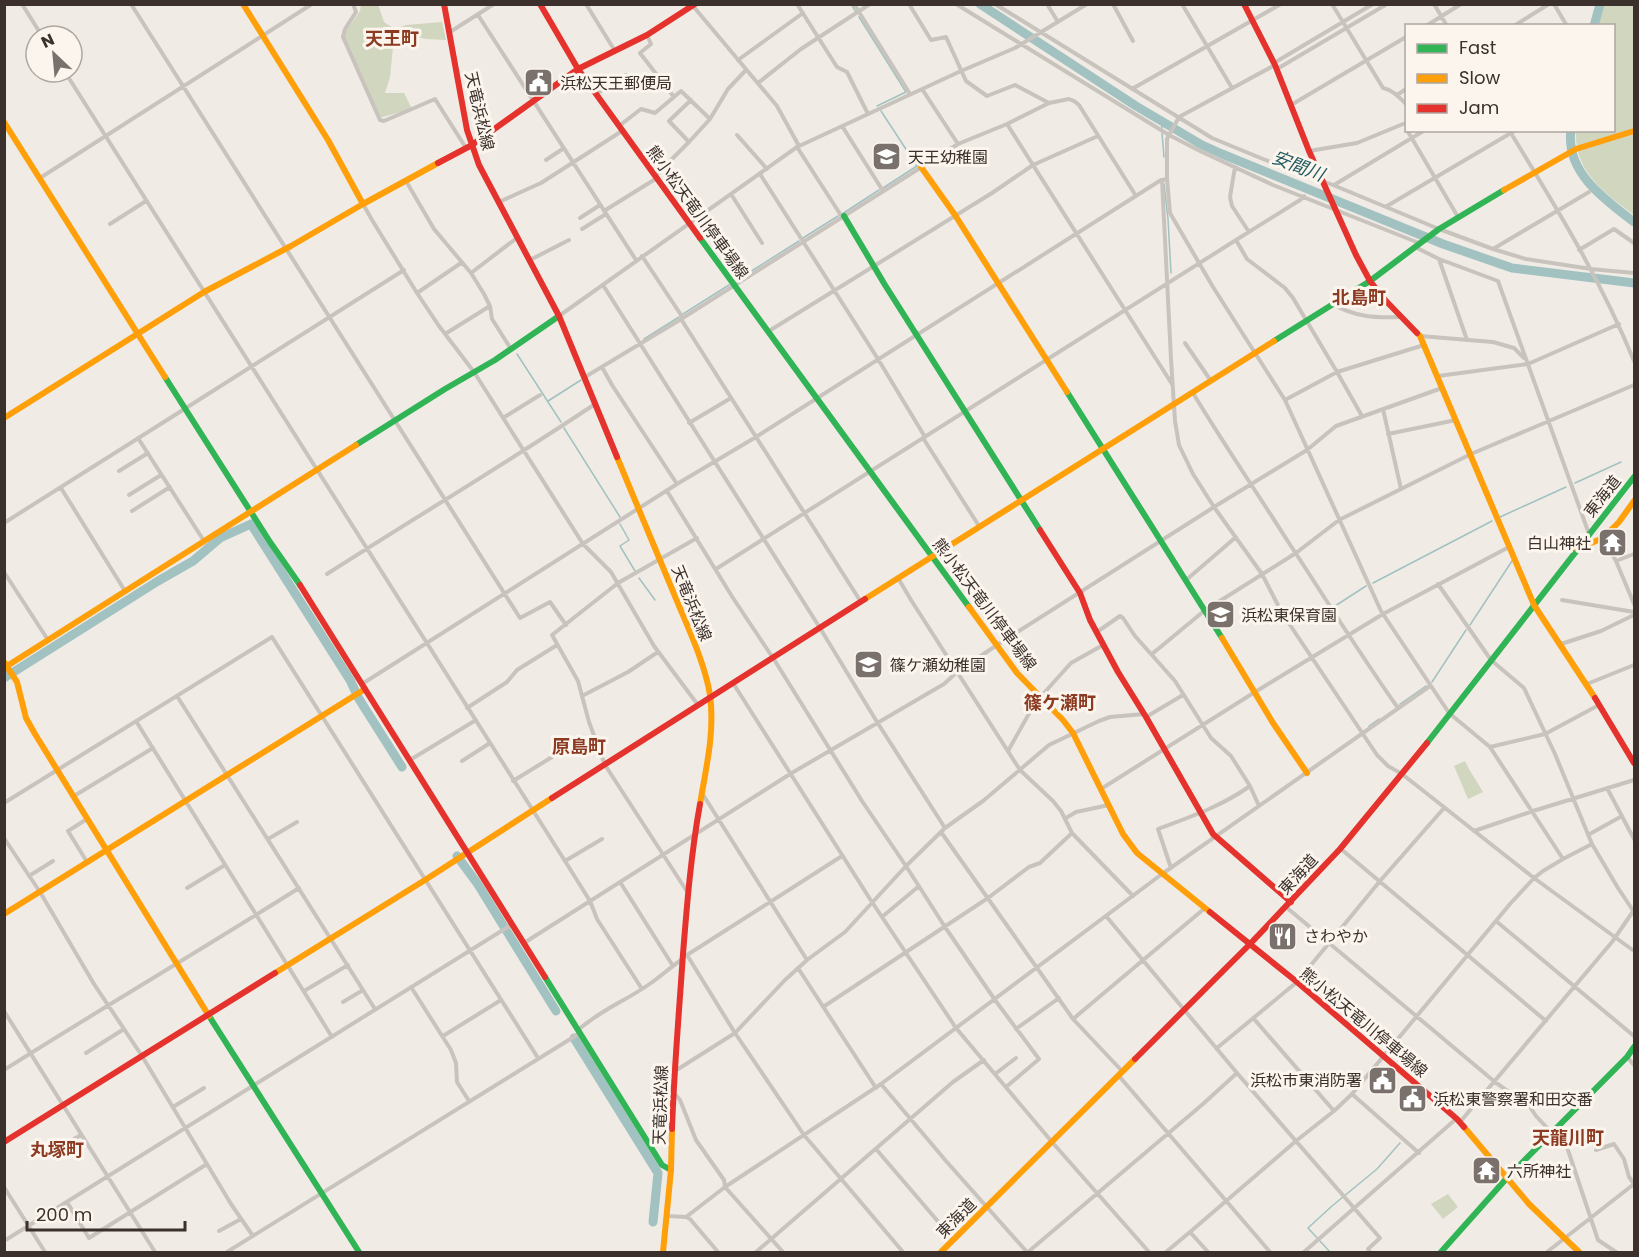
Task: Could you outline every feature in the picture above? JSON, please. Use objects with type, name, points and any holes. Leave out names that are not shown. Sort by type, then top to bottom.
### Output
[{"type":"main road","points":[[243,4],[328,140],[363,204]]},
{"type":"main road","name":"天竜浜松線","points":[[444,4],[469,147],[559,316],[695,645],[704,669],[710,698],[709,753],[694,836],[688,894],[685,957],[674,1071],[671,1170],[663,1252]]},
{"type":"main road","name":"熊小松天竜川停車場線","points":[[540,4],[578,69],[620,129],[1017,673],[1073,733],[1130,846],[1297,982],[1458,1120],[1528,1204],[1579,1252]]},
{"type":"main road","points":[[1244,4],[1276,66],[1309,151],[1356,255],[1370,281],[1420,336],[1534,605],[1587,684],[1635,763]]},
{"type":"main road","points":[[4,418],[204,292],[469,147],[578,69],[647,35],[694,5]]},
{"type":"main road","points":[[4,122],[184,410],[302,588],[360,691],[410,760],[462,856],[512,924],[662,1165],[671,1170]]},
{"type":"main road","points":[[4,1142],[425,880],[1022,499],[1370,281],[1438,229],[1576,148],[1635,131]]},
{"type":"main road","points":[[921,166],[955,215],[1307,773]]},
{"type":"main road","points":[[843,216],[1080,593],[1090,620],[1200,814],[1216,837],[1289,905]]},
{"type":"main road","points":[[359,1252],[73,797],[28,722],[15,679],[5,665],[511,349],[559,316]]},
{"type":"main road","name":"東海道","points":[[941,1252],[1289,905],[1340,849],[1402,774],[1635,477]]},
{"type":"main road","points":[[1578,549],[1603,538],[1635,501]]},
{"type":"main road","points":[[4,914],[360,691]]},
{"type":"main road","points":[[1445,1251],[1506,1179],[1635,1047]]},
{"type":"street","points":[[22,4],[34,24]]},
{"type":"street","points":[[131,4],[520,618],[550,602],[566,625]]},
{"type":"street","points":[[40,178],[312,4]]},
{"type":"street","points":[[353,4],[356,12],[345,29],[343,37],[380,120],[384,121],[435,99],[469,147]]},
{"type":"street","points":[[450,32],[494,4]]},
{"type":"street","points":[[586,4],[615,51]]},
{"type":"street","points":[[797,4],[837,67],[847,72],[868,114]]},
{"type":"street","points":[[854,4],[910,94]]},
{"type":"street","points":[[758,83],[801,49],[870,4]]},
{"type":"street","points":[[909,4],[931,40],[946,37],[966,81],[987,96],[1015,85],[1049,103]]},
{"type":"street","points":[[956,4],[1161,130],[1200,151],[1274,185],[1336,208],[1418,244],[1439,259],[1498,281],[1589,534]]},
{"type":"street","points":[[995,4],[1212,138],[1493,249],[1526,259],[1635,273]]},
{"type":"street","points":[[1047,4],[1058,22]]},
{"type":"street","points":[[559,316],[798,147],[1021,44],[1087,4]]},
{"type":"street","points":[[1113,4],[1133,41]]},
{"type":"street","points":[[1182,4],[1232,88]]},
{"type":"street","points":[[1132,89],[1281,4]]},
{"type":"street","points":[[1332,4],[1383,88],[1405,102]]},
{"type":"street","points":[[1276,66],[1373,4]]},
{"type":"street","points":[[1387,4],[1347,29],[1178,118],[1167,140],[1165,180],[1168,284],[1172,385],[1177,434],[1193,474],[1262,574],[1282,613],[1377,755],[1388,766],[1402,774],[1534,878],[1635,951]]},
{"type":"street","points":[[1434,4],[1446,24]]},
{"type":"street","points":[[1429,24],[1461,4]]},
{"type":"street","points":[[1517,24],[1549,4]]},
{"type":"street","points":[[1554,4],[1566,24]]},
{"type":"street","points":[[694,5],[777,106],[798,147],[843,216]]},
{"type":"street","points":[[738,60],[803,13]]},
{"type":"street","points":[[478,15],[636,260]]},
{"type":"street","points":[[647,35],[651,44],[640,53],[674,97]]},
{"type":"street","points":[[1291,105],[1405,38]]},
{"type":"street","points":[[582,229],[656,177],[710,119],[728,88],[746,70]]},
{"type":"street","points":[[596,94],[626,75]]},
{"type":"street","points":[[73,84],[533,810],[590,901],[597,919],[642,989]]},
{"type":"street","points":[[922,89],[958,144]]},
{"type":"street","points":[[1397,95],[1405,90]]},
{"type":"street","points":[[499,202],[541,183],[620,129],[641,110],[655,113],[681,91],[710,119]]},
{"type":"street","points":[[584,378],[682,319],[958,144],[1007,124],[1049,103],[1069,99],[1074,101],[1084,112],[1136,196]]},
{"type":"street","points":[[689,142],[669,121],[691,100]]},
{"type":"street","points":[[1309,151],[1357,143],[1405,123]]},
{"type":"street","points":[[1007,124],[1172,385]]},
{"type":"street","points":[[842,126],[883,191]]},
{"type":"street","points":[[1408,132],[1458,217]]},
{"type":"street","points":[[1334,185],[1422,132]]},
{"type":"street","points":[[1386,207],[1510,132],[1591,269],[1635,361]]},
{"type":"street","points":[[737,135],[767,169]]},
{"type":"street","points":[[769,331],[1034,165],[1098,136]]},
{"type":"street","points":[[546,160],[564,148]]},
{"type":"street","points":[[1235,167],[1230,198],[1232,206],[1249,232]]},
{"type":"street","points":[[760,174],[878,359],[980,527]]},
{"type":"street","points":[[360,691],[427,644],[677,484],[715,463],[1077,233],[1165,180]]},
{"type":"street","points":[[1165,180],[1170,213],[1285,400],[1383,614],[1449,713],[1490,747],[1563,859]]},
{"type":"street","points":[[406,181],[434,229],[471,273],[490,306],[492,319],[511,349]]},
{"type":"street","points":[[1493,249],[1589,192]]},
{"type":"street","points":[[731,194],[762,243]]},
{"type":"street","points":[[716,569],[1304,196]]},
{"type":"street","points":[[110,224],[146,201]]},
{"type":"street","points":[[363,204],[417,293],[474,372],[584,544],[611,572],[658,652],[698,706]]},
{"type":"street","points":[[580,218],[600,205]]},
{"type":"street","points":[[1580,250],[1614,230],[1635,243]]},
{"type":"street","points":[[471,273],[518,237]]},
{"type":"street","points":[[530,260],[569,240]]},
{"type":"street","points":[[1236,240],[1247,259],[1285,288],[1293,298],[1362,416]]},
{"type":"street","points":[[642,256],[861,602]]},
{"type":"street","points":[[1439,259],[1467,340]]},
{"type":"street","points":[[417,293],[461,263]]},
{"type":"street","points":[[4,524],[404,270]]},
{"type":"street","points":[[603,285],[945,828]]},
{"type":"street","points":[[1333,304],[1344,311],[1361,316],[1401,317]]},
{"type":"street","points":[[445,334],[490,306]]},
{"type":"street","points":[[1438,376],[1528,364],[1619,324]]},
{"type":"street","points":[[1420,336],[1505,344],[1514,348],[1528,364]]},
{"type":"street","points":[[1185,343],[1210,381]]},
{"type":"street","points":[[1285,400],[1336,372],[1424,345]]},
{"type":"street","points":[[602,367],[677,484]]},
{"type":"street","points":[[1152,654],[1204,611],[1296,553],[1339,520],[1471,454],[1635,386]]},
{"type":"street","points":[[524,943],[790,774],[944,684],[957,672],[997,645],[1307,450],[1336,426],[1443,388]]},
{"type":"street","points":[[1193,393],[1348,636],[1398,708]]},
{"type":"street","points":[[503,418],[540,395]]},
{"type":"street","points":[[689,423],[731,398]]},
{"type":"street","points":[[327,574],[525,451],[595,404]]},
{"type":"street","points":[[1383,410],[1401,489]]},
{"type":"street","points":[[1388,434],[1456,420]]},
{"type":"street","points":[[138,438],[204,542]]},
{"type":"street","points":[[119,471],[148,453]]},
{"type":"street","points":[[129,495],[162,475]]},
{"type":"street","points":[[132,511],[170,487]]},
{"type":"street","points":[[61,488],[125,591]]},
{"type":"street","points":[[667,491],[862,801],[995,1000],[1039,1059],[1006,1087]]},
{"type":"street","points":[[1185,581],[1236,537]]},
{"type":"street","points":[[688,894],[605,765],[589,722],[578,681],[552,635],[618,583],[697,538]]},
{"type":"street","points":[[1603,538],[1635,604]]},
{"type":"street","points":[[1101,789],[1383,614],[1509,547]]},
{"type":"street","points":[[1616,561],[1635,554]]},
{"type":"street","points":[[4,572],[48,640]]},
{"type":"street","points":[[898,578],[1020,770],[1053,801],[1066,819],[1072,833],[1133,896]]},
{"type":"street","points":[[1304,1252],[1458,1120],[1495,1082],[1616,938],[1634,911],[1592,844],[1524,688],[1491,660],[1438,584]]},
{"type":"street","points":[[1562,600],[1635,613]]},
{"type":"street","points":[[1561,644],[1601,632],[1635,613]]},
{"type":"street","points":[[1097,632],[1120,616],[1123,618],[1135,636],[1175,681],[1211,738],[1231,756],[1250,786],[1258,806]]},
{"type":"street","points":[[4,803],[272,637],[538,1058]]},
{"type":"street","points":[[467,708],[507,682],[517,670],[557,645]]},
{"type":"street","points":[[1008,752],[1035,703],[1071,663],[1104,645]]},
{"type":"street","points":[[582,696],[628,672],[658,652]]},
{"type":"street","points":[[1587,684],[1635,665]]},
{"type":"street","points":[[733,683],[872,902],[956,1028],[1149,1252]]},
{"type":"street","points":[[686,1217],[725,1187],[876,1088],[1162,874],[1430,686]]},
{"type":"street","points":[[674,1071],[735,1033],[798,968],[845,932],[945,828],[983,801],[1048,745],[1110,717],[1145,716],[1183,695]]},
{"type":"street","points":[[177,696],[375,1009]]},
{"type":"street","points":[[1490,747],[1545,734],[1599,705]]},
{"type":"street","points":[[410,760],[476,720]]},
{"type":"street","points":[[136,721],[332,1037]]},
{"type":"street","points":[[462,761],[490,743]]},
{"type":"street","points":[[73,797],[153,747]]},
{"type":"street","points":[[513,781],[552,757]]},
{"type":"street","points":[[1474,831],[1531,811],[1635,780]]},
{"type":"street","points":[[1171,868],[1158,829],[1200,814],[1250,786]]},
{"type":"street","points":[[1607,788],[1635,839]]},
{"type":"street","points":[[702,793],[807,960]]},
{"type":"street","points":[[1066,819],[1076,812],[1109,806]]},
{"type":"street","points":[[1217,1048],[1297,982],[1444,808]]},
{"type":"street","points":[[1588,835],[1622,816]]},
{"type":"street","points":[[87,819],[68,831],[87,862]]},
{"type":"street","points":[[268,839],[297,822]]},
{"type":"street","points":[[941,832],[1073,1019],[1270,1252]]},
{"type":"street","points":[[823,1007],[988,898],[1029,867],[1040,863],[1072,833]]},
{"type":"street","points":[[4,838],[40,892],[253,1236]]},
{"type":"street","points":[[565,861],[602,838]]},
{"type":"street","points":[[1166,1252],[1352,1094],[1534,878],[1592,844]]},
{"type":"street","points":[[1340,849],[1546,1021]]},
{"type":"street","points":[[227,1252],[569,1039],[600,1013],[642,989],[685,957],[842,855]]},
{"type":"street","points":[[29,876],[53,861]]},
{"type":"street","points":[[188,888],[225,865]]},
{"type":"street","points":[[620,882],[673,966]]},
{"type":"street","points":[[882,916],[919,886]]},
{"type":"street","points":[[4,1070],[299,888]]},
{"type":"street","points":[[1289,905],[1329,943],[1495,1082],[1530,1107],[1536,1116],[1566,1144],[1598,1240],[1616,1252]]},
{"type":"street","points":[[1073,1019],[1205,908]]},
{"type":"street","points":[[1106,916],[1237,1073],[1380,1238],[1368,1249],[1370,1252]]},
{"type":"street","points":[[1496,921],[1635,1036]]},
{"type":"street","points":[[4,1241],[512,924]]},
{"type":"street","points":[[685,957],[804,1135],[903,1252]]},
{"type":"street","points":[[304,991],[348,965]]},
{"type":"street","points":[[798,968],[876,1088]]},
{"type":"street","points":[[411,987],[443,1036],[454,1058],[457,1082],[469,1101]]},
{"type":"street","points":[[343,1002],[363,989]]},
{"type":"street","points":[[1016,1029],[1059,998]]},
{"type":"street","points":[[443,1036],[501,1000]]},
{"type":"street","points":[[4,1011],[155,1252]]},
{"type":"street","points":[[1254,1019],[1334,1111]]},
{"type":"street","points":[[86,1053],[124,1029]]},
{"type":"street","points":[[1627,1057],[1635,1065]]},
{"type":"street","points":[[996,1074],[1016,1058]]},
{"type":"street","points":[[756,1252],[953,1082],[984,1060]]},
{"type":"street","points":[[881,1084],[1028,1252],[1237,1073]]},
{"type":"street","points":[[173,1107],[204,1088]]},
{"type":"street","points":[[674,1093],[680,1100],[696,1140],[724,1180],[725,1187],[783,1252]]},
{"type":"street","points":[[1352,1094],[1419,1153]]},
{"type":"street","points":[[47,1154],[81,1135]]},
{"type":"street","points":[[1547,1252],[1634,1184],[1629,1178],[1624,1159],[1614,1144],[1596,1150]]},
{"type":"street","points":[[876,1149],[954,1240]]},
{"type":"street","points":[[67,1202],[89,1238],[207,1164]]},
{"type":"street","points":[[4,1187],[45,1252]]},
{"type":"street","points":[[667,1216],[690,1219],[718,1252]]},
{"type":"street","points":[[219,1232],[241,1219]]},
{"type":"street","points":[[1190,1232],[1208,1252]]},
{"type":"green space","points":[[378,4],[384,22],[395,29],[406,25],[442,22],[446,40],[408,35],[393,47],[390,77],[385,93],[404,93],[412,109],[379,118],[343,35],[360,11],[361,5]]},
{"type":"green space","points":[[1603,5],[1634,5],[1634,215],[1593,180],[1580,158],[1577,145],[1576,132],[1615,132],[1615,24],[1597,24]]},
{"type":"green space","points":[[1465,761],[1483,792],[1468,799],[1454,766]]},
{"type":"green space","points":[[1448,1194],[1458,1207],[1443,1219],[1431,1204]]},
{"type":"waterway","points":[[851,4],[855,11]]},
{"type":"waterway","name":"安間川","points":[[980,4],[1136,106],[1202,145],[1222,154],[1443,244],[1512,268],[1634,283]]},
{"type":"waterway","points":[[1595,24],[1600,4]]},
{"type":"waterway","points":[[859,17],[906,92],[877,106]]},
{"type":"waterway","points":[[881,111],[917,166],[883,188]]},
{"type":"waterway","name":"安間川","points":[[1161,120],[1162,128]]},
{"type":"waterway","points":[[1571,132],[1574,159],[1589,184],[1634,222]]},
{"type":"waterway","points":[[1162,133],[1164,157]]},
{"type":"waterway","points":[[1164,184],[1171,273]]},
{"type":"waterway","points":[[842,214],[879,190]]},
{"type":"waterway","points":[[803,238],[838,216]]},
{"type":"waterway","points":[[737,280],[799,241]]},
{"type":"waterway","points":[[683,314],[729,285]]},
{"type":"waterway","points":[[644,339],[679,317]]},
{"type":"waterway","points":[[517,354],[561,422]]},
{"type":"waterway","points":[[548,401],[581,380]]},
{"type":"waterway","points":[[564,428],[620,517]]},
{"type":"waterway","points":[[1575,483],[1621,462]]},
{"type":"waterway","points":[[1500,517],[1566,487]]},
{"type":"waterway","points":[[1373,583],[1492,521]]},
{"type":"waterway","points":[[4,678],[193,561],[220,538],[251,524],[402,767]]},
{"type":"waterway","points":[[620,524],[629,540],[620,546],[635,571]]},
{"type":"waterway","points":[[1470,625],[1512,561]]},
{"type":"waterway","points":[[639,578],[655,600]]},
{"type":"waterway","points":[[1335,606],[1366,586]]},
{"type":"waterway","points":[[1283,607],[1290,617]]},
{"type":"waterway","points":[[1432,682],[1466,630]]},
{"type":"waterway","points":[[1400,704],[1426,686]]},
{"type":"waterway","points":[[1369,726],[1379,719]]},
{"type":"waterway","points":[[457,856],[477,883],[556,1011]]},
{"type":"waterway","points":[[574,1038],[658,1173],[653,1222]]},
{"type":"waterway","points":[[1330,1252],[1308,1228],[1377,1169],[1400,1143]]},
{"type":"traffic: fast","points":[[1274,341],[1370,281],[1439,229],[1504,190]]},
{"type":"traffic: fast","points":[[844,216],[1040,530]]},
{"type":"traffic: fast","points":[[700,238],[969,607]]},
{"type":"traffic: fast","points":[[356,445],[495,360],[559,316]]},
{"type":"traffic: fast","points":[[165,377],[300,585]]},
{"type":"traffic: fast","points":[[1067,392],[1222,638]]},
{"type":"traffic: fast","points":[[1427,743],[1634,477]]},
{"type":"traffic: fast","points":[[545,977],[662,1165],[671,1170]]},
{"type":"traffic: fast","points":[[209,1016],[359,1252]]},
{"type":"traffic: fast","points":[[1441,1252],[1506,1179],[1627,1057],[1634,1047]]},
{"type":"traffic: slow","points":[[243,4],[328,140],[363,204]]},
{"type":"traffic: slow","points":[[4,122],[165,377]]},
{"type":"traffic: slow","points":[[1504,190],[1576,149],[1634,131]]},
{"type":"traffic: slow","points":[[4,418],[204,292],[438,163]]},
{"type":"traffic: slow","points":[[921,167],[955,215],[1067,392]]},
{"type":"traffic: slow","points":[[1417,333],[1534,605],[1595,698]]},
{"type":"traffic: slow","points":[[865,599],[1274,341]]},
{"type":"traffic: slow","points":[[7,666],[356,445]]},
{"type":"traffic: slow","points":[[617,457],[701,659],[708,683],[711,736],[700,804]]},
{"type":"traffic: slow","points":[[1577,549],[1603,538],[1619,522],[1634,501]]},
{"type":"traffic: slow","points":[[969,607],[1017,673],[1073,733],[1123,834],[1137,853],[1210,912]]},
{"type":"traffic: slow","points":[[1222,638],[1273,723],[1307,773]]},
{"type":"traffic: slow","points":[[4,662],[17,682],[26,718],[35,734],[209,1016]]},
{"type":"traffic: slow","points":[[4,914],[365,689]]},
{"type":"traffic: slow","points":[[275,973],[552,798]]},
{"type":"traffic: slow","points":[[941,1252],[1135,1059]]},
{"type":"traffic: slow","points":[[1464,1127],[1529,1204],[1579,1252]]},
{"type":"traffic: slow","points":[[663,1252],[671,1170],[672,1129]]},
{"type":"traffic: jam","points":[[444,4],[467,130],[479,165],[559,316],[617,457]]},
{"type":"traffic: jam","points":[[540,4],[578,69],[700,238]]},
{"type":"traffic: jam","points":[[438,163],[472,145],[578,69],[647,35],[695,4]]},
{"type":"traffic: jam","points":[[1244,4],[1275,65],[1309,151],[1356,255],[1370,281],[1417,333]]},
{"type":"traffic: jam","points":[[1040,530],[1080,593],[1090,620],[1118,672],[1213,834],[1291,902]]},
{"type":"traffic: jam","points":[[300,585],[545,977]]},
{"type":"traffic: jam","points":[[552,798],[865,599]]},
{"type":"traffic: jam","points":[[1595,698],[1634,763]]},
{"type":"traffic: jam","points":[[1135,1059],[1250,944],[1340,849],[1427,743]]},
{"type":"traffic: jam","points":[[672,1129],[686,916],[700,804]]},
{"type":"traffic: jam","points":[[1210,912],[1297,982],[1464,1127]]},
{"type":"traffic: jam","points":[[4,1142],[275,973]]},
{"type":"place","name":"浜松天王郵便局","points":[[539,83]]},
{"type":"place","name":"天王幼稚園","points":[[887,157]]},
{"type":"place","name":"白山神社","points":[[1612,543]]},
{"type":"place","name":"浜松東保育園","points":[[1220,615]]},
{"type":"place","name":"篠ケ瀬幼稚園","points":[[869,665]]},
{"type":"place","name":"さわやか","points":[[1283,936]]},
{"type":"place","name":"浜松市東消防署","points":[[1383,1080]]},
{"type":"place","name":"浜松東警察署和田交番","points":[[1412,1099]]},
{"type":"place","name":"六所神社","points":[[1486,1171]]},
{"type":"district","name":"天王町","points":[[392,39]]},
{"type":"district","name":"北島町","points":[[1359,298]]},
{"type":"district","name":"篠ケ瀬町","points":[[1060,703]]},
{"type":"district","name":"原島町","points":[[579,747]]},
{"type":"district","name":"天龍川町","points":[[1568,1138]]},
{"type":"district","name":"丸塚町","points":[[57,1150]]}]
